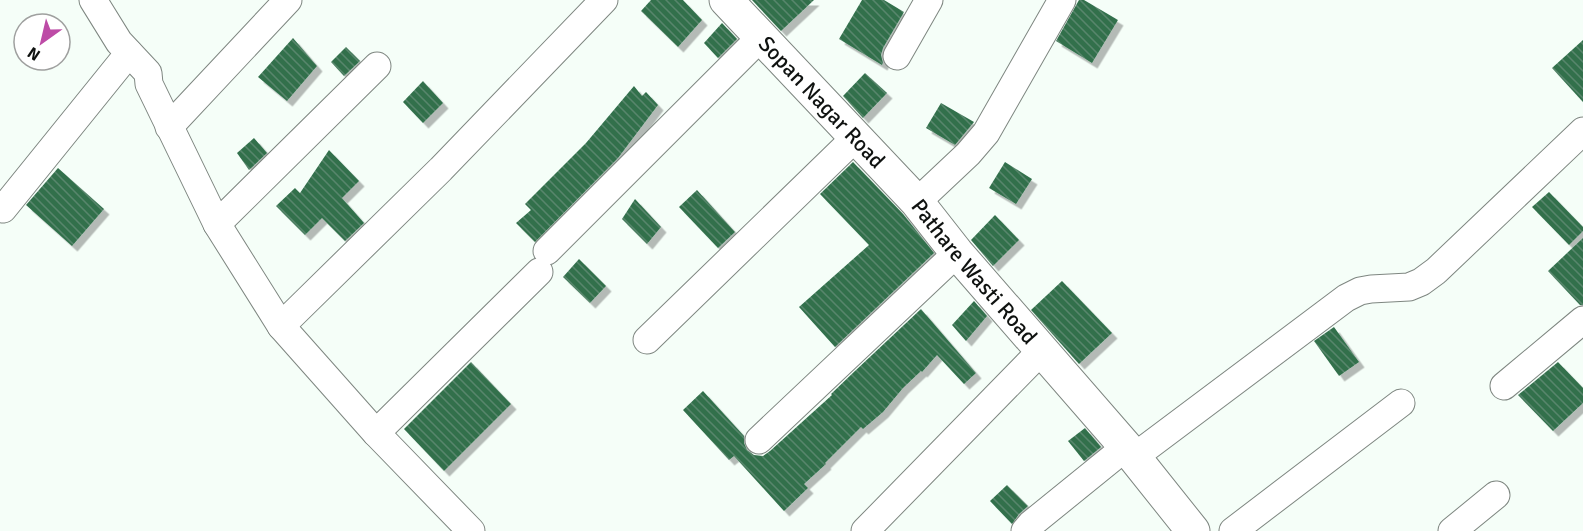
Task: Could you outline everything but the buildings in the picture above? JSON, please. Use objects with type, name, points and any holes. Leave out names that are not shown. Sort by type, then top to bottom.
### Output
[{"type":"street","points":[[93,0],[119,42],[148,73],[149,84],[217,224],[280,327],[376,433],[471,531]]},
{"type":"street","points":[[169,127],[288,0]]},
{"type":"street","points":[[280,327],[441,169],[604,0]]},
{"type":"street","name":"Sopan Nagar Road","points":[[726,0],[918,202]]},
{"type":"street","points":[[897,56],[929,0]]},
{"type":"street","name":"Pathare Wasti Road","points":[[1062,0],[986,133],[968,154],[918,202],[957,253],[1130,452],[1193,531]]},
{"type":"street","points":[[376,433],[761,38]]},
{"type":"street","points":[[3,209],[129,53]]},
{"type":"street","points":[[217,224],[377,66]]},
{"type":"street","points":[[1025,531],[1031,524],[1130,452],[1346,298],[1360,291],[1409,287],[1421,282],[1436,271],[1583,130]]},
{"type":"street","points":[[647,340],[855,138]]},
{"type":"street","points":[[759,440],[957,253]]},
{"type":"street","points":[[1504,386],[1583,320]]},
{"type":"street","points":[[866,531],[1042,350]]},
{"type":"street","points":[[1233,531],[1401,403]]},
{"type":"street","points":[[1452,531],[1496,495]]}]
